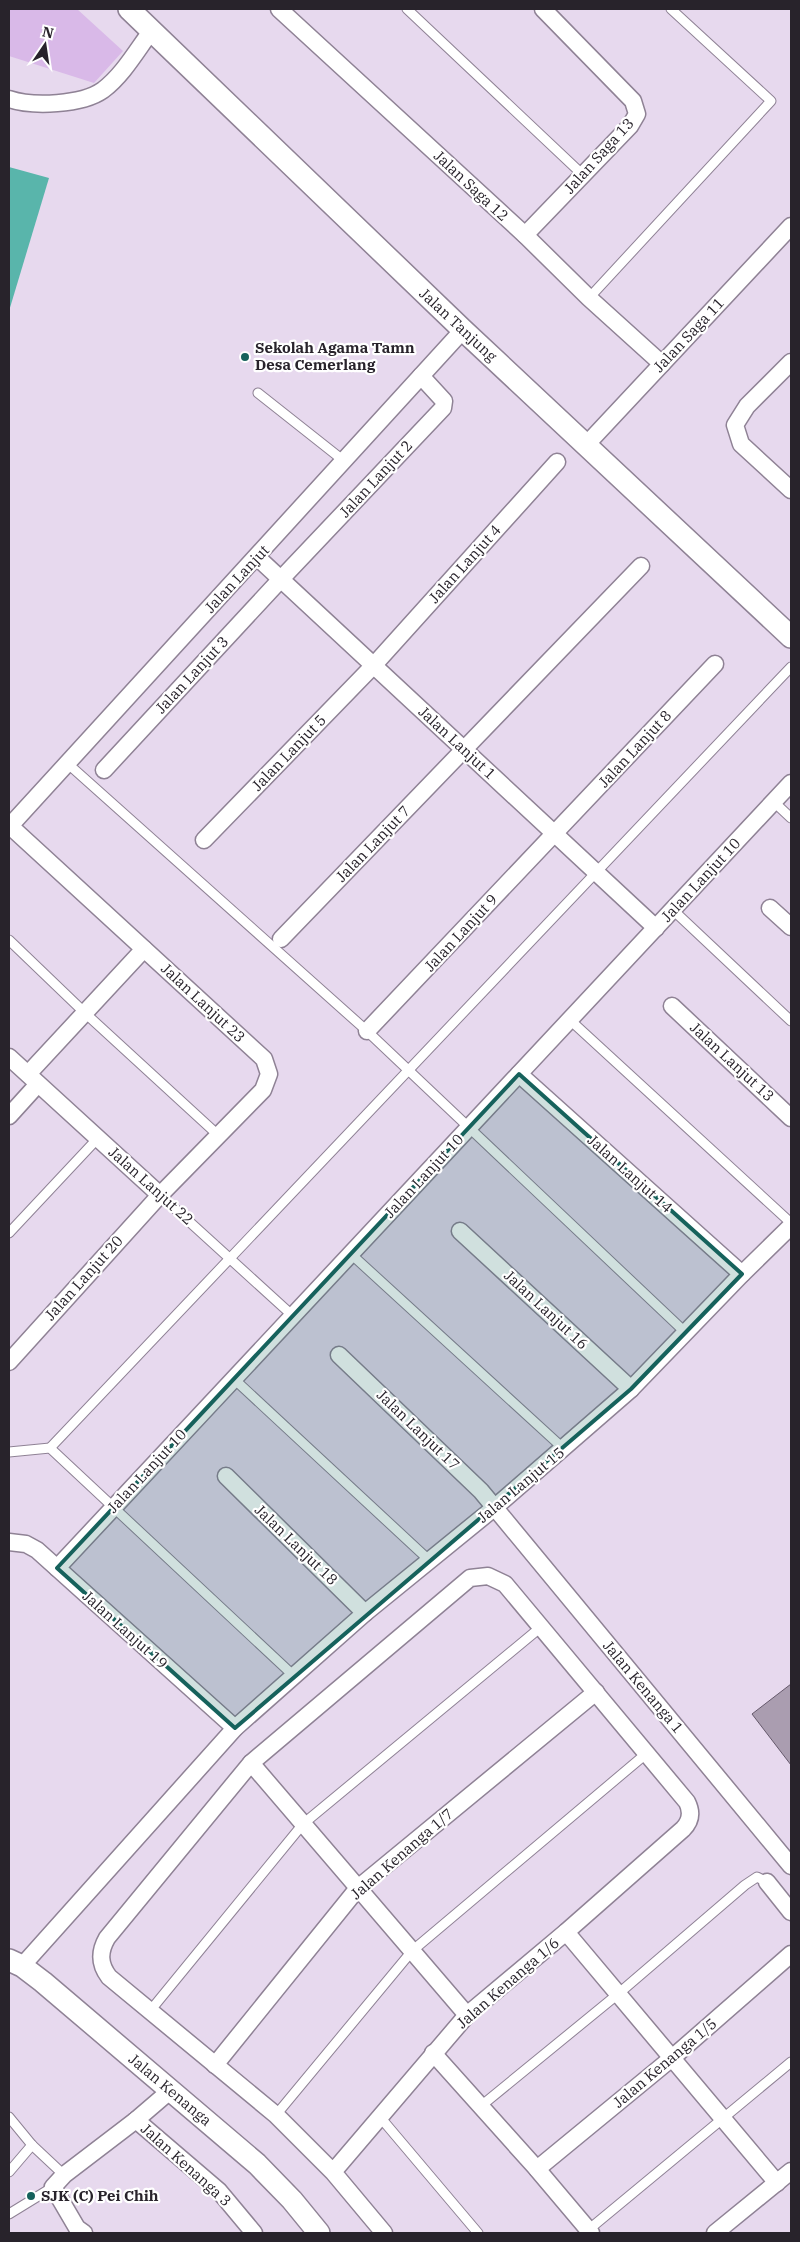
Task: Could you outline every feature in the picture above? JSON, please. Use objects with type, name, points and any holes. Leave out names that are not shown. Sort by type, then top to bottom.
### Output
[{"type":"street","name":"Jalan Tanjung","points":[[129,9],[463,330],[587,444],[791,637]]},
{"type":"street","name":"Jalan Saga 13","points":[[525,235],[630,126],[637,114],[632,101],[543,9]]},
{"type":"street","name":"Jalan Saga 12","points":[[285,11],[525,235],[589,298],[662,364]]},
{"type":"street","points":[[9,99],[18,102],[45,104],[81,99],[102,90],[125,67],[152,30]]},
{"type":"street","name":"Jalan Saga 11","points":[[587,444],[790,229]]},
{"type":"street","name":"Jalan Lanjut","points":[[9,826],[258,557],[463,330]]},
{"type":"street","points":[[790,364],[747,406],[735,426],[741,444],[791,490]]},
{"type":"street","name":"Jalan Lanjut 2","points":[[281,579],[443,408],[444,401],[421,376]]},
{"type":"street","name":"Jalan Lanjut 4","points":[[374,665],[557,462]]},
{"type":"street","name":"Jalan Lanjut 1","points":[[258,557],[656,928]]},
{"type":"street","points":[[464,749],[641,566]]},
{"type":"street","name":"Jalan Lanjut 3","points":[[104,770],[281,579]]},
{"type":"street","name":"Jalan Lanjut 8","points":[[555,834],[715,664]]},
{"type":"street","name":"Jalan Lanjut 5","points":[[204,840],[374,665]]},
{"type":"street","name":"Jalan Lanjut 7","points":[[281,939],[464,749]]},
{"type":"street","name":"Jalan Lanjut 10","points":[[57,1568],[791,783]]},
{"type":"street","name":"Jalan Lanjut 23","points":[[9,826],[264,1059],[269,1074],[263,1090],[160,1195]]},
{"type":"street","name":"Jalan Lanjut 9","points":[[368,1032],[555,834]]},
{"type":"street","points":[[770,908],[791,927]]},
{"type":"street","points":[[9,1116],[33,1079],[84,1013],[144,949]]},
{"type":"street","name":"Jalan Lanjut 13","points":[[672,1006],[791,1118]]},
{"type":"street","name":"Jalan Lanjut 22","points":[[9,1057],[160,1195]]},
{"type":"street","name":"Jalan Lanjut 14","points":[[519,1074],[742,1274]]},
{"type":"street","name":"Jalan Lanjut 20","points":[[9,1362],[160,1195]]},
{"type":"street","name":"Jalan Lanjut 15","points":[[15,1963],[235,1728],[366,1614],[564,1449],[631,1389],[791,1224]]},
{"type":"street","name":"Jalan Lanjut 16","points":[[460,1232],[631,1389]]},
{"type":"street","name":"Jalan Lanjut 17","points":[[339,1355],[481,1491],[494,1508]]},
{"type":"street","name":"Jalan Lanjut 18","points":[[226,1476],[366,1614]]},
{"type":"street","name":"Jalan Kenanga 1","points":[[494,1508],[791,1866]]},
{"type":"street","name":"Jalan Lanjut 19","points":[[9,1542],[26,1544],[37,1550],[235,1728]]},
{"type":"street","points":[[384,2233],[333,2172],[276,2115],[108,1977],[101,1963],[102,1946],[251,1763],[470,1578],[482,1576],[500,1581],[647,1753]]},
{"type":"street","name":"Jalan Kenanga 1/7","points":[[215,2064],[358,1888],[596,1692]]},
{"type":"street","name":"Jalan Kenanga 1/6","points":[[333,2172],[466,2015],[566,1932],[683,1828],[689,1820],[690,1806],[647,1753]]},
{"type":"street","points":[[251,1763],[466,2015]]},
{"type":"street","points":[[767,1882],[791,1912]]},
{"type":"street","points":[[566,1932],[777,2183]]},
{"type":"street","name":"Jalan Kenanga 1/5","points":[[537,2169],[672,2058],[791,1954]]},
{"type":"street","name":"Jalan Kenanga","points":[[15,1963],[171,2090],[274,2180],[319,2233]]},
{"type":"street","points":[[433,2053],[537,2169],[588,2232]]},
{"type":"street","points":[[84,2233],[78,2228],[59,2181],[171,2090]]},
{"type":"street","name":"Jalan Kenanga 3","points":[[136,2120],[219,2191],[254,2233]]},
{"type":"street","points":[[715,2233],[791,2171]]},
{"type":"lane","points":[[407,9],[583,175]]},
{"type":"lane","points":[[589,298],[771,101],[671,9]]},
{"type":"lane","points":[[258,393],[344,461]]},
{"type":"lane","points":[[9,1452],[50,1448],[791,667]]},
{"type":"lane","points":[[67,763],[368,1032],[686,1332]]},
{"type":"lane","points":[[774,802],[791,818]]},
{"type":"lane","points":[[672,910],[791,1021]]},
{"type":"lane","points":[[9,940],[84,1013],[218,1135]]},
{"type":"lane","points":[[570,1020],[791,1224]]},
{"type":"lane","points":[[9,1233],[98,1138]]},
{"type":"lane","name":"Jalan Lanjut 22","points":[[160,1195],[293,1316]]},
{"type":"lane","points":[[351,1254],[564,1449]]},
{"type":"lane","points":[[234,1379],[430,1562]]},
{"type":"lane","points":[[50,1448],[115,1506],[294,1676]]},
{"type":"lane","points":[[150,2011],[303,1824],[541,1627]]},
{"type":"lane","points":[[276,2115],[412,1951],[647,1753]]},
{"type":"lane","points":[[480,2106],[618,1994],[745,1885],[757,1877],[767,1882]]},
{"type":"lane","points":[[588,2232],[791,2062]]},
{"type":"lane","points":[[9,2117],[59,2181],[9,2214]]},
{"type":"lane","points":[[380,2117],[478,2233]]},
{"type":"lane","points":[[9,2172],[32,2145]]},
{"type":"highlighted area","points":[[519,1074],[742,1274],[631,1389],[235,1728],[57,1568]]},
{"type":"shaded area","points":[[9,9],[77,9],[123,51],[94,83],[9,56]]},
{"type":"shaded area","points":[[9,167],[49,178],[9,311]]},
{"type":"building","points":[[791,1684],[791,1765],[752,1714]]},
{"type":"place","name":"Sekolah Agama Tamn Desa Cemerlang","points":[[245,357]]},
{"type":"place","name":"SJK (C) Pei Chih","points":[[31,2196]]}]
